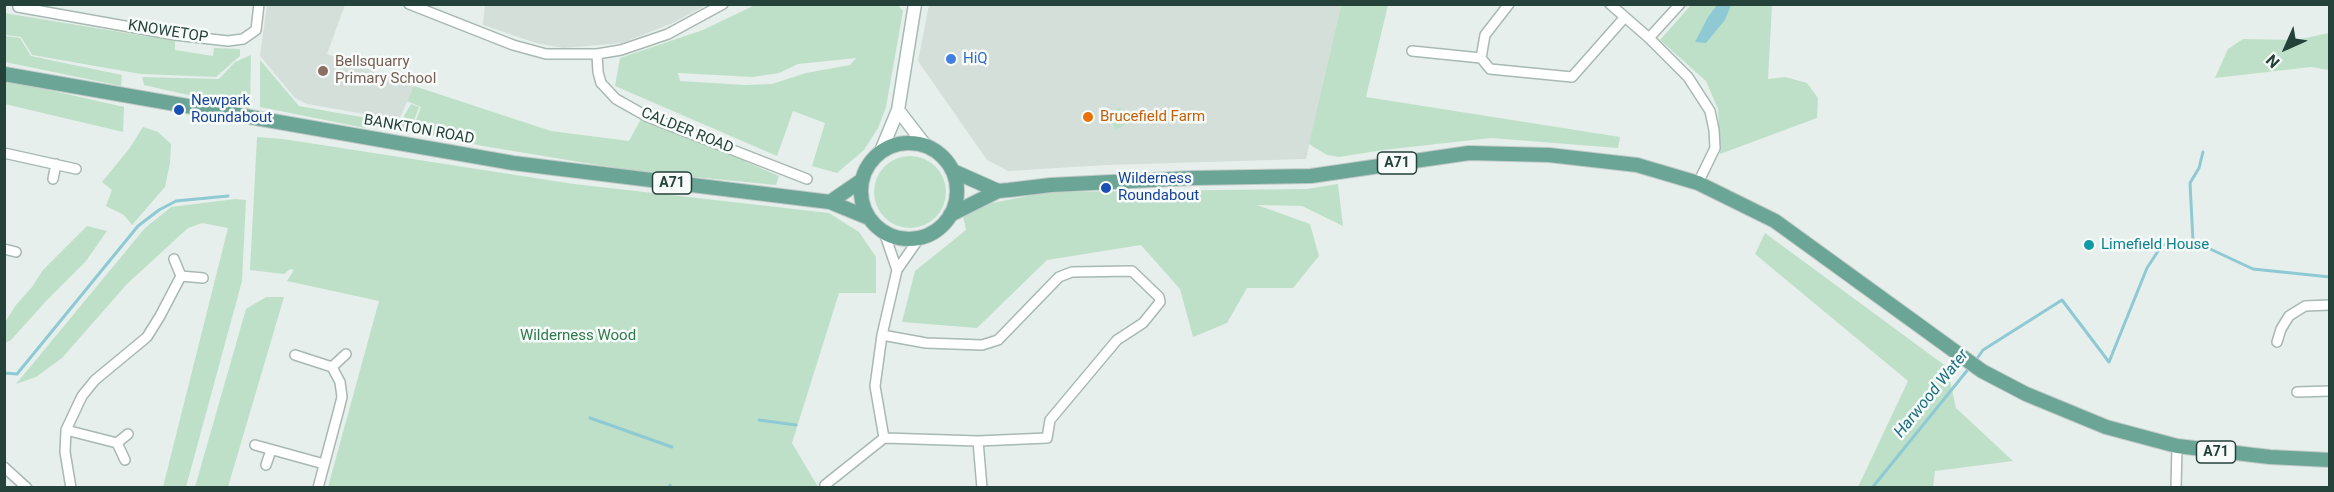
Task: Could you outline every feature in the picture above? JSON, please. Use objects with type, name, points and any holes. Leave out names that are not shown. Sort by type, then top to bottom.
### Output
[{"type":"main road","name":"BANKTON ROAD","points":[[4,74],[513,163],[830,202],[869,218]]},
{"type":"main road","points":[[869,218],[863,206],[861,193],[866,169],[881,151],[895,144],[910,142],[925,145]]},
{"type":"main road","name":"A71","points":[[925,145],[937,151],[952,171],[998,191]]},
{"type":"main road","name":"A71","points":[[921,237],[942,225],[950,215],[998,191],[1061,184],[1311,176],[1469,153],[1549,155],[1637,165],[1698,183],[1775,221],[1982,371],[2026,394],[2106,427],[2178,446],[2271,457],[2330,460]]},
{"type":"main road","points":[[950,215],[956,201],[956,185],[952,171]]},
{"type":"main road","points":[[830,202],[862,180]]},
{"type":"main road","name":"A71","points":[[869,218],[884,232]]},
{"type":"main road","points":[[884,232],[908,239],[921,237]]},
{"type":"street","name":"KNOWETOP","points":[[18,7],[52,16],[228,41],[243,39],[256,30],[259,4]]},
{"type":"street","points":[[409,4],[513,45],[546,54],[597,54],[621,50],[668,34],[723,4]]},
{"type":"street","points":[[881,151],[898,110],[915,4]]},
{"type":"street","points":[[1481,58],[1485,35],[1509,4]]},
{"type":"street","points":[[1610,4],[1649,38],[1694,83],[1710,111],[1715,148],[1698,183]]},
{"type":"street","points":[[1649,38],[1680,4]]},
{"type":"street","points":[[1412,51],[1481,58],[1490,69],[1572,77],[1625,17]]},
{"type":"street","name":"CALDER ROAD","points":[[597,54],[601,82],[616,99],[648,117],[807,179]]},
{"type":"street","points":[[898,110],[925,145]]},
{"type":"street","points":[[4,153],[76,169]]},
{"type":"street","points":[[53,179],[56,164]]},
{"type":"street","points":[[884,232],[897,270]]},
{"type":"street","points":[[884,438],[875,386],[882,335],[897,270],[921,237]]},
{"type":"street","points":[[4,249],[16,252]]},
{"type":"street","points":[[174,259],[181,276]]},
{"type":"street","points":[[825,486],[884,438],[978,441],[1047,438],[1050,420],[1117,340],[1143,323],[1160,302],[1159,297],[1132,271],[1072,273],[1059,277],[998,340],[982,345],[926,343],[882,335]]},
{"type":"street","points":[[181,276],[203,278]]},
{"type":"street","points":[[71,488],[65,452],[66,430],[82,396],[95,380],[147,337],[181,276]]},
{"type":"street","points":[[2277,342],[2289,315],[2305,306],[2330,305]]},
{"type":"street","points":[[2271,324],[2281,329]]},
{"type":"street","points":[[332,367],[346,354]]},
{"type":"street","points":[[295,355],[332,367],[340,382],[342,396],[318,488]]},
{"type":"street","points":[[2297,392],[2330,391]]},
{"type":"street","points":[[66,430],[117,443]]},
{"type":"street","points":[[117,443],[128,434]]},
{"type":"street","points":[[978,441],[982,488]]},
{"type":"street","points":[[117,443],[125,460]]},
{"type":"street","points":[[255,445],[324,464]]},
{"type":"street","points":[[2176,488],[2178,446]]},
{"type":"street","points":[[266,465],[271,450]]},
{"type":"street","points":[[848,451],[854,462]]},
{"type":"street","points":[[4,467],[27,488]]},
{"type":"shaded area","points":[[485,4],[706,5],[673,23],[622,43],[563,48],[536,43],[483,25]]},
{"type":"shaded area","name":"Bellsquarry Primary School","points":[[267,5],[345,5],[327,54],[414,86],[399,120],[307,104],[295,98],[260,56]]},
{"type":"shaded area","points":[[929,5],[1341,5],[1306,159],[1106,165],[1008,171],[987,160],[918,61]]},
{"type":"green space","points":[[897,4],[903,11],[886,107],[878,128],[864,150],[837,173],[812,166],[825,123],[793,111],[777,156],[615,86],[620,58],[703,30],[755,5]],"holes":[[[856,58],[850,65],[806,73],[772,84],[745,85],[680,81],[678,73],[753,77],[779,73],[798,64]]]},
{"type":"green space","points":[[1341,5],[1388,5],[1366,97],[1620,137],[1618,148],[1491,138],[1339,157],[1327,155],[1309,144]]},
{"type":"green space","points":[[1691,5],[1772,5],[1768,79],[1785,77],[1807,83],[1818,98],[1817,118],[1720,154],[1718,109],[1706,81],[1660,40]]},
{"type":"green space","points":[[4,13],[175,41],[175,50],[213,56],[214,48],[240,49],[240,56],[216,77],[141,74],[32,55],[21,37],[5,35]]},
{"type":"green space","points":[[2329,33],[2329,70],[2311,67],[2215,78],[2228,49],[2243,39],[2296,40]]},
{"type":"green space","points":[[5,36],[20,38],[31,56],[122,75],[121,86],[5,62]]},
{"type":"green space","points":[[251,55],[250,109],[144,85],[142,77],[219,79],[235,62]]},
{"type":"green space","points":[[260,60],[299,106],[367,118],[365,128],[260,107]]},
{"type":"green space","points":[[5,80],[124,107],[123,132],[5,104]]},
{"type":"green space","points":[[414,86],[551,131],[629,141],[642,117],[779,176],[776,185],[634,171],[483,146],[412,131],[421,107],[407,101]]},
{"type":"green space","points":[[411,104],[419,107],[412,126],[403,129],[374,126],[374,118],[400,123]]},
{"type":"green space","points":[[1120,107],[1129,122],[1116,130],[1108,115]]},
{"type":"green space","points":[[143,127],[158,132],[171,144],[170,163],[165,187],[132,225],[124,215],[106,206],[112,190],[102,182],[129,149]]},
{"type":"green space","name":"Wilderness Wood","points":[[257,137],[283,139],[574,184],[829,213],[859,232],[876,257],[876,293],[839,293],[792,443],[818,487],[328,487],[379,301],[287,281],[294,270],[290,269],[284,274],[250,270]]},
{"type":"green space","points":[[910,156],[924,159],[936,166],[943,178],[946,192],[943,206],[936,218],[924,225],[910,228],[896,225],[884,218],[877,206],[874,192],[877,178],[884,166],[896,159]]},
{"type":"green space","points":[[1338,184],[1343,226],[1302,206],[1257,205],[1310,224],[1319,256],[1293,288],[1247,288],[1227,323],[1193,337],[1180,289],[1141,245],[1047,260],[977,328],[902,322],[915,271],[966,230],[963,216],[992,203],[1048,192],[1307,189]]},
{"type":"green space","points":[[235,199],[246,200],[242,281],[186,487],[163,487],[228,228],[202,223],[188,228],[127,284],[62,358],[36,377],[16,384],[145,228],[171,207]]},
{"type":"green space","points":[[87,226],[107,231],[86,261],[11,340],[5,343],[5,322],[16,305],[43,270]]},
{"type":"green space","points":[[1765,233],[1947,367],[1956,408],[2013,461],[1935,471],[1933,487],[1858,487],[1908,381],[1755,254]]},
{"type":"green space","points":[[266,297],[284,297],[228,487],[195,487],[246,309]]},
{"type":"water","points":[[1717,5],[1731,5],[1725,20],[1706,43],[1695,42],[1708,17]]},
{"type":"waterway","points":[[2193,241],[2190,183],[2199,168],[2203,152]]},
{"type":"waterway","points":[[4,373],[17,374],[138,226],[159,210],[176,201],[228,196]]},
{"type":"waterway","name":"Harwood Water","points":[[1976,360],[1983,350],[2062,300],[2109,362],[2147,268],[2162,245],[2193,241],[2253,269],[2330,277]]},
{"type":"waterway","name":"Harwood Water","points":[[1872,488],[1970,367]]},
{"type":"waterway","points":[[590,418],[672,447]]},
{"type":"waterway","points":[[759,420],[796,425]]},
{"type":"place","name":"HiQ","points":[[951,59]]},
{"type":"place","name":"Bellsquarry Primary School","points":[[323,71]]},
{"type":"place","name":"Newpark Roundabout","points":[[179,110]]},
{"type":"place","name":"Brucefield Farm","points":[[1088,117]]},
{"type":"place","name":"Wilderness Roundabout","points":[[1106,188]]},
{"type":"place","name":"Limefield House","points":[[2089,245]]}]
